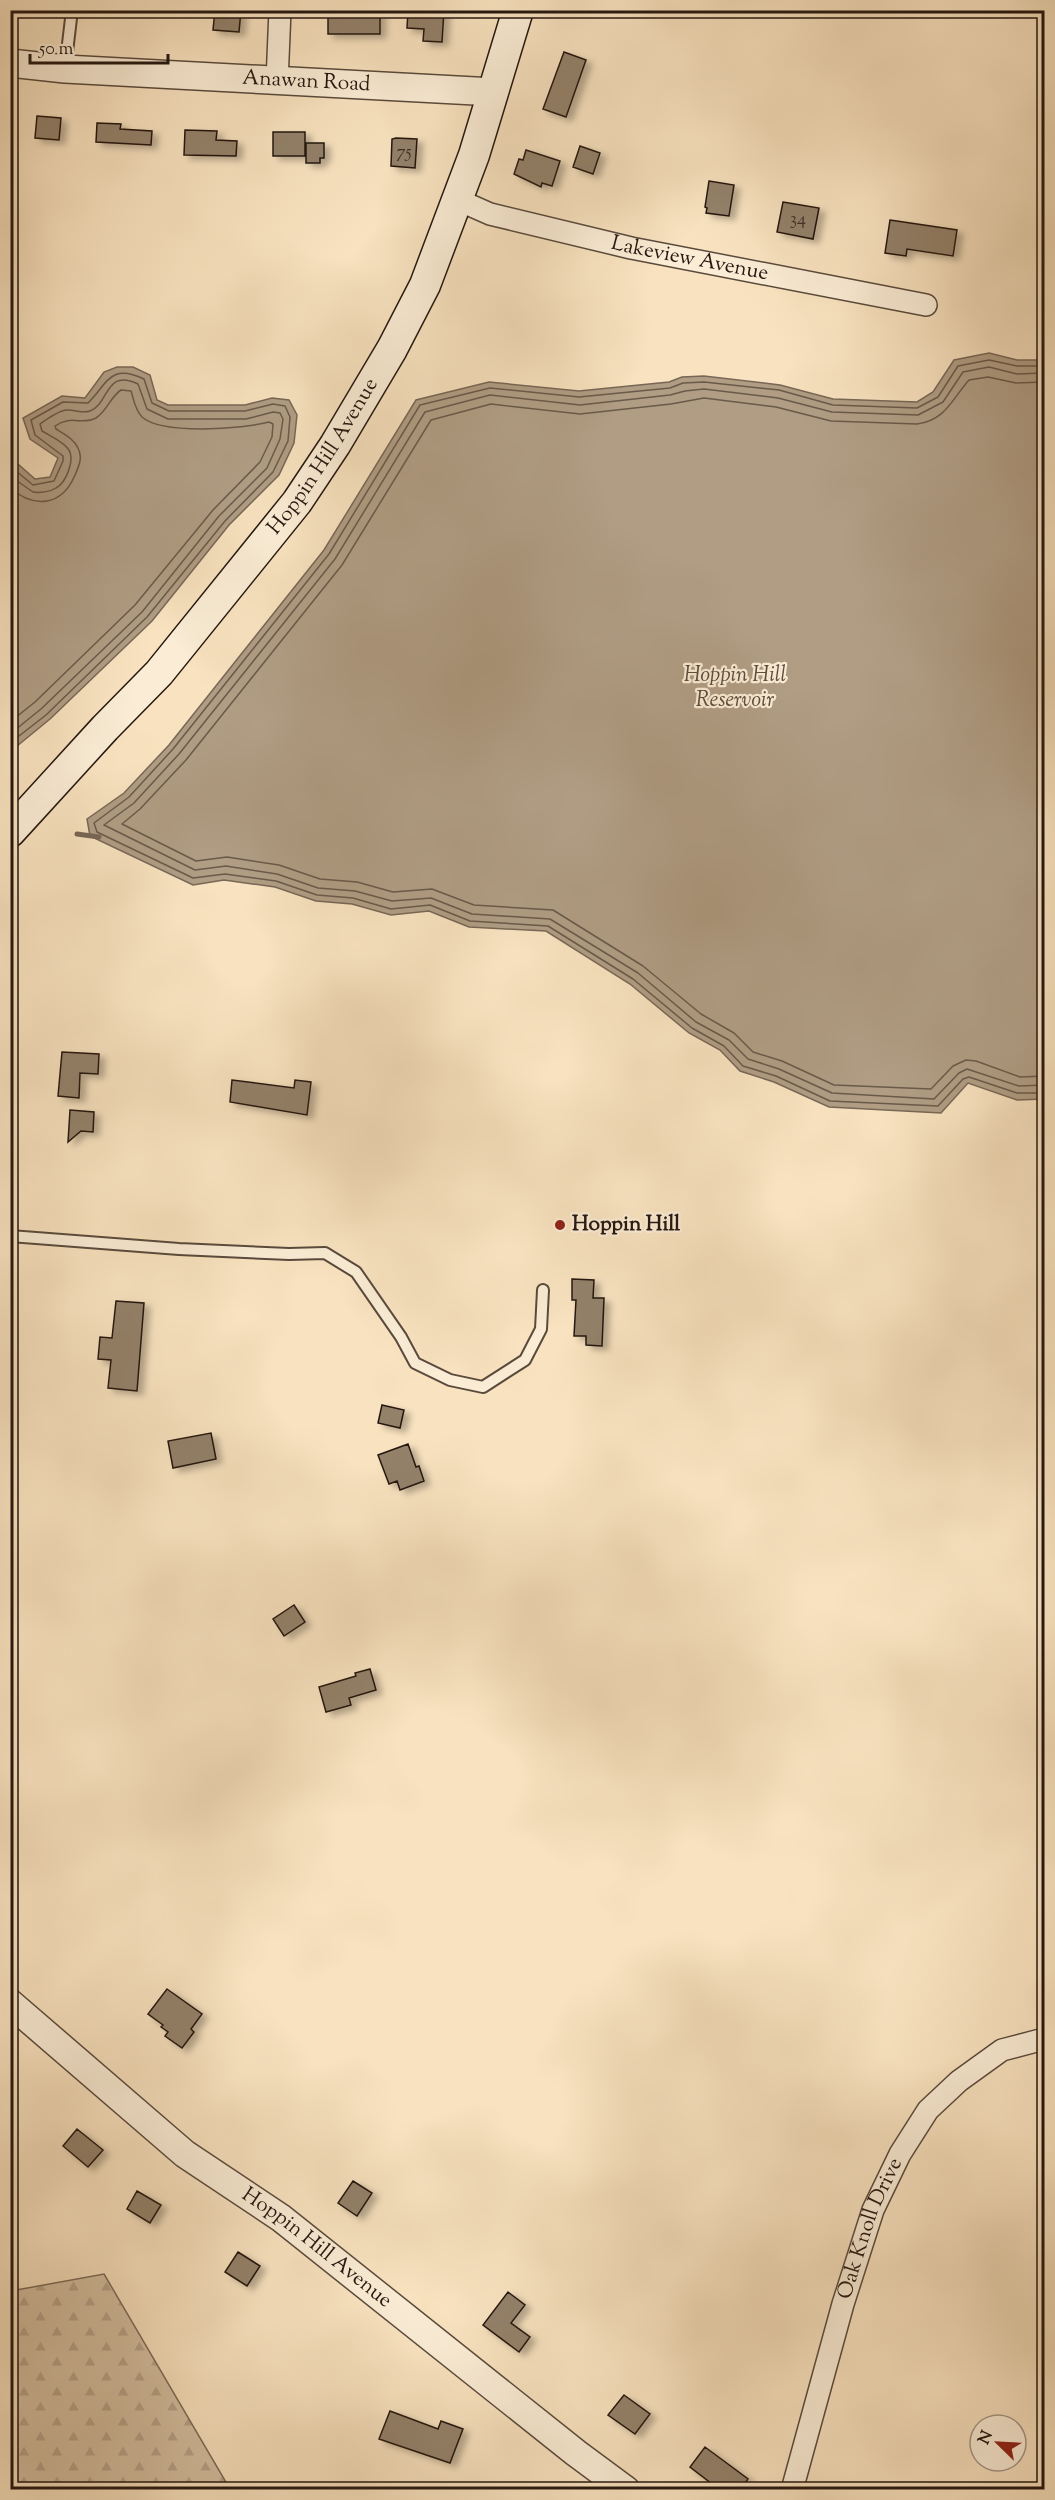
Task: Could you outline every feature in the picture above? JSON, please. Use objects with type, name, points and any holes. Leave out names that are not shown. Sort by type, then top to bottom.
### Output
[{"type":"main road","name":"Hoppin Hill Avenue","points":[[10,832],[159,673],[297,502],[335,445],[392,349],[424,285],[494,92],[518,10]]},
{"type":"street","points":[[277,82],[280,10]]},
{"type":"street","name":"Anawan Road","points":[[10,63],[65,69],[277,82],[494,92]]},
{"type":"street","name":"Lakeview Avenue","points":[[456,199],[490,214],[631,248],[926,305]]},
{"type":"street","name":"Hoppin Hill Avenue","points":[[10,2003],[185,2154],[281,2218],[576,2453],[626,2490]]},
{"type":"street","name":"Oak Knoll Drive","points":[[792,2490],[843,2304],[866,2231],[873,2210],[900,2154],[928,2110],[959,2081],[1002,2050],[1044,2039]]},
{"type":"lane","points":[[65,69],[72,10]]},
{"type":"lane","points":[[10,1236],[179,1249],[290,1254],[324,1253],[356,1272],[401,1337],[415,1363],[450,1380],[483,1387],[525,1360],[541,1329],[543,1290]]},
{"type":"green space","points":[[104,2274],[230,2489],[11,2489],[11,2291]]},
{"type":"water","name":"Hoppin Hill Reservoir","points":[[989,353],[1017,360],[1044,360],[1044,1099],[1017,1100],[968,1083],[941,1113],[829,1107],[774,1082],[740,1071],[720,1050],[689,1033],[630,984],[546,931],[469,927],[429,911],[391,915],[352,904],[316,901],[275,887],[224,880],[193,885],[90,836],[87,819],[124,793],[169,745],[324,550],[416,400],[489,382],[579,391],[704,376],[780,385],[833,399],[917,402],[933,392],[954,360]]},
{"type":"water","points":[[117,367],[133,367],[150,375],[157,400],[168,405],[245,405],[272,398],[289,400],[297,415],[294,443],[279,475],[229,525],[152,621],[50,719],[11,751],[11,458],[35,479],[50,477],[58,458],[30,439],[23,418],[62,396],[85,398],[104,372]]},
{"type":"building","points":[[215,10],[241,10],[239,32],[213,30]]},
{"type":"building","points":[[328,10],[380,10],[380,34],[328,34]]},
{"type":"building","points":[[444,10],[442,42],[423,41],[424,29],[407,28],[408,11]]},
{"type":"building","points":[[564,52],[586,60],[566,117],[543,109]]},
{"type":"building","points":[[37,116],[61,118],[59,140],[35,138]]},
{"type":"building","points":[[97,123],[121,124],[120,129],[152,131],[151,145],[96,142]]},
{"type":"building","points":[[185,130],[217,131],[216,140],[237,141],[236,156],[184,155]]},
{"type":"building","points":[[273,132],[305,132],[305,156],[273,156]]},
{"type":"building","points":[[392,139],[417,139],[415,168],[391,166]]},
{"type":"building","points":[[306,143],[324,143],[324,158],[320,158],[320,163],[306,163]]},
{"type":"building","points":[[580,146],[600,153],[593,174],[573,167]]},
{"type":"building","points":[[526,150],[560,161],[552,186],[542,183],[541,187],[514,174],[519,159],[523,160]]},
{"type":"building","points":[[709,181],[734,185],[729,216],[706,213]]},
{"type":"building","points":[[783,202],[819,208],[813,239],[777,232]]},
{"type":"building","points":[[890,220],[957,230],[953,256],[907,249],[906,256],[885,253]]},
{"type":"building","points":[[62,1052],[99,1054],[98,1074],[80,1073],[79,1098],[58,1096]]},
{"type":"building","points":[[232,1080],[294,1088],[295,1080],[311,1082],[307,1115],[230,1102]]},
{"type":"building","points":[[70,1110],[94,1112],[93,1132],[81,1131],[68,1142]]},
{"type":"building","points":[[572,1279],[594,1280],[593,1298],[604,1298],[602,1346],[586,1345],[586,1336],[574,1336],[576,1300],[572,1300]]},
{"type":"building","points":[[116,1301],[144,1303],[137,1391],[108,1388],[111,1360],[98,1359],[100,1337],[112,1338]]},
{"type":"building","points":[[382,1405],[404,1410],[400,1428],[378,1423]]},
{"type":"building","points":[[211,1433],[216,1459],[173,1468],[168,1441]]},
{"type":"building","points":[[408,1444],[424,1481],[400,1490],[397,1481],[389,1484],[378,1455]]},
{"type":"building","points":[[294,1605],[305,1622],[284,1636],[273,1619]]},
{"type":"building","points":[[370,1669],[376,1690],[349,1698],[351,1705],[326,1712],[319,1687],[356,1676],[355,1673]]},
{"type":"building","points":[[167,1989],[202,2014],[191,2029],[194,2032],[182,2048],[165,2036],[168,2032],[161,2027],[163,2025],[148,2014]]},
{"type":"building","points":[[77,2129],[103,2150],[88,2167],[63,2146]]},
{"type":"building","points":[[353,2181],[372,2193],[357,2216],[338,2203]]},
{"type":"building","points":[[137,2191],[161,2205],[150,2223],[127,2209]]},
{"type":"building","points":[[238,2252],[260,2266],[247,2286],[225,2272]]},
{"type":"building","points":[[508,2292],[525,2305],[511,2323],[530,2337],[519,2352],[483,2325]]},
{"type":"building","points":[[624,2395],[650,2414],[635,2434],[608,2415]]},
{"type":"building","points":[[390,2411],[438,2429],[441,2421],[463,2429],[450,2463],[379,2439]]},
{"type":"building","points":[[705,2447],[748,2479],[740,2490],[720,2490],[690,2467]]},
{"type":"waterway","points":[[77,834],[99,837]]},
{"type":"place","name":"Hoppin Hill","points":[[560,1225]]}]
